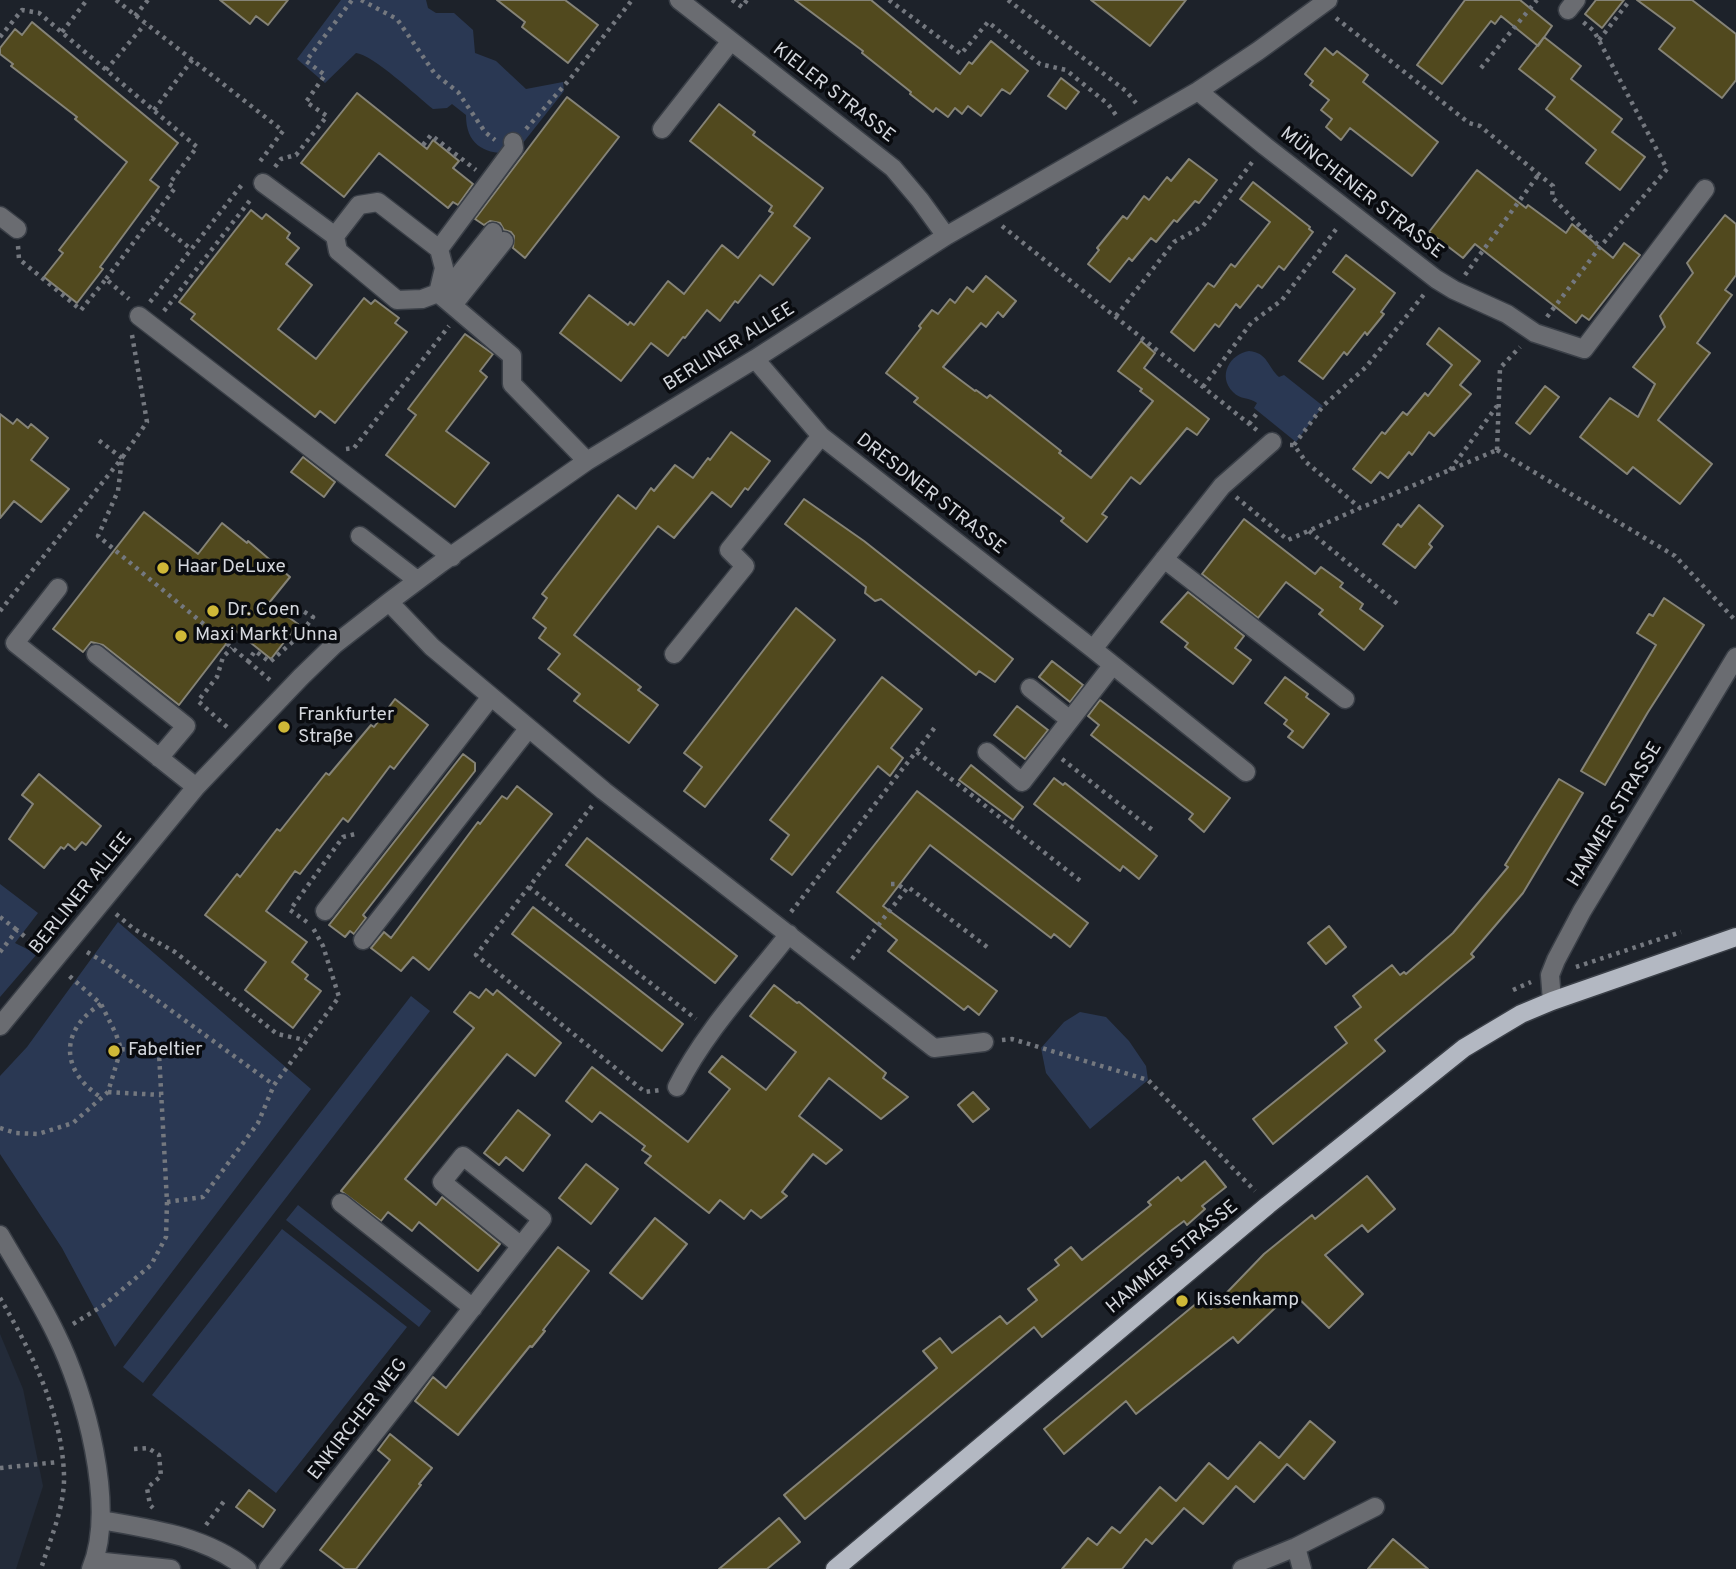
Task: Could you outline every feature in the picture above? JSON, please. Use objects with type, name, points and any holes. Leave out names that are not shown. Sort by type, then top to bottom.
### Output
[{"type":"main road","name":"HAMMER STRASSE","points":[[835,1569],[1268,1205],[1464,1048],[1521,1014],[1552,1001],[1736,937]]},
{"type":"street","name":"KIELER STRASSE","points":[[687,3],[892,168],[946,236]]},
{"type":"street","name":"BERLINER ALLEE","points":[[0,1026],[196,787],[334,645],[417,580],[587,461],[755,359],[946,236],[1198,91],[1324,3]]},
{"type":"street","points":[[662,129],[731,41]]},
{"type":"street","name":"MÜNCHENER STRASSE","points":[[1198,91],[1436,279],[1507,314],[1535,332],[1584,349],[1705,189]]},
{"type":"street","points":[[439,249],[514,148],[513,142]]},
{"type":"street","points":[[255,176],[335,236],[338,251],[397,300],[449,301],[512,356],[512,384],[587,461]]},
{"type":"street","points":[[335,236],[359,205],[378,202],[439,249],[449,301]]},
{"type":"street","points":[[0,216],[17,229]]},
{"type":"street","points":[[449,301],[498,237]]},
{"type":"street","points":[[141,313],[452,557]]},
{"type":"street","name":"DRESDNER STRASSE","points":[[755,359],[821,436],[1245,772]]},
{"type":"street","points":[[674,654],[744,566],[729,550],[821,436]]},
{"type":"street","points":[[1093,649],[1222,486],[1272,442]]},
{"type":"street","points":[[360,536],[417,580]]},
{"type":"street","points":[[1164,559],[1345,699]]},
{"type":"street","points":[[58,588],[15,643],[196,787]]},
{"type":"street","points":[[389,602],[432,647],[490,698],[604,791],[934,1048],[984,1041]]},
{"type":"street","points":[[96,654],[186,726],[159,758]]},
{"type":"street","name":"HAMMER STRASSE","points":[[1552,1001],[1550,975],[1582,911],[1736,657]]},
{"type":"street","points":[[987,752],[1022,782],[1112,666]]},
{"type":"street","points":[[1030,688],[1070,720]]},
{"type":"street","points":[[325,911],[490,698]]},
{"type":"street","points":[[363,940],[528,729]]},
{"type":"street","points":[[677,1087],[784,930]]},
{"type":"street","name":"ENKIRCHER WEG","points":[[273,1563],[522,1246],[542,1219],[463,1156],[442,1182],[522,1246]]},
{"type":"street","points":[[341,1203],[473,1308]]},
{"type":"street","points":[[0,1235],[57,1334],[95,1449],[101,1520],[93,1565],[171,1569]]},
{"type":"street","points":[[1242,1569],[1296,1547],[1375,1507]]},
{"type":"street","points":[[101,1520],[161,1530],[197,1540],[220,1550],[247,1569]]},
{"type":"street","points":[[1296,1547],[1301,1569]]},
{"type":"path","points":[[62,32],[87,0]]},
{"type":"path","points":[[116,0],[283,131],[173,299]]},
{"type":"path","points":[[135,16],[148,0]]},
{"type":"path","points":[[0,611],[122,458],[147,422],[131,327],[191,249],[255,176],[281,159],[296,155],[327,116],[306,102],[325,75],[306,61],[352,0]]},
{"type":"path","points":[[361,0],[397,19],[435,74],[458,92],[485,132],[495,140],[513,142],[570,79],[632,0]]},
{"type":"path","points":[[732,0],[742,7],[747,0]]},
{"type":"path","points":[[889,0],[961,54],[988,22],[1040,64],[1066,70],[1108,104],[1127,131]]},
{"type":"path","points":[[1008,0],[1126,91],[1150,120]]},
{"type":"path","points":[[1481,68],[1537,0]]},
{"type":"path","points":[[1598,41],[1630,0]]},
{"type":"path","points":[[1324,3],[1469,123],[1480,126],[1553,186],[1552,197],[1600,247]]},
{"type":"path","points":[[1497,450],[1500,368],[1535,332],[1600,247],[1667,169],[1594,31],[1572,5]]},
{"type":"path","points":[[0,37],[22,9],[39,13],[197,147],[169,184],[175,188],[81,310],[19,259],[17,229]]},
{"type":"path","points":[[106,70],[145,24]]},
{"type":"path","points":[[154,110],[193,60]]},
{"type":"path","points":[[423,145],[431,135],[491,181]]},
{"type":"path","points":[[1116,316],[1174,242],[1203,226],[1265,146]]},
{"type":"path","points":[[1454,290],[1539,174]]},
{"type":"path","points":[[1203,387],[1251,323],[1282,300],[1350,212]]},
{"type":"path","points":[[986,214],[1272,442],[1294,445],[1306,462],[1360,508]]},
{"type":"path","points":[[152,218],[191,249]]},
{"type":"path","points":[[106,279],[141,313]]},
{"type":"path","points":[[1294,445],[1323,405],[1366,367],[1436,279]]},
{"type":"path","points":[[342,449],[354,447],[449,301]]},
{"type":"path","points":[[1448,472],[1497,406]]},
{"type":"path","points":[[1249,424],[1258,412]]},
{"type":"path","points":[[97,439],[122,458]]},
{"type":"path","points":[[1222,486],[1288,540],[1497,450]]},
{"type":"path","points":[[1497,450],[1675,556],[1736,621]]},
{"type":"path","points":[[122,458],[118,491],[98,537],[267,677]]},
{"type":"path","points":[[1309,531],[1399,605]]},
{"type":"path","points":[[248,661],[255,651],[270,662],[299,636],[313,617],[301,610]]},
{"type":"path","points":[[232,648],[223,657],[217,677],[198,701],[241,739]]},
{"type":"path","points":[[784,930],[936,726]]},
{"type":"path","points":[[1049,748],[1155,832]]},
{"type":"path","points":[[917,752],[1083,883]]},
{"type":"path","points":[[604,791],[476,955],[645,1092],[677,1087]]},
{"type":"path","points":[[167,1202],[203,1198],[258,1123],[275,1085],[305,1040],[339,997],[323,946],[313,927],[290,910],[343,837],[358,834],[365,824]]},
{"type":"path","points":[[891,884],[897,884],[906,890]]},
{"type":"path","points":[[529,887],[712,1032]]},
{"type":"path","points":[[841,973],[908,887],[991,950]]},
{"type":"path","points":[[101,902],[134,929],[175,952],[277,1034],[305,1040]]},
{"type":"path","points":[[0,917],[101,1004],[121,1049],[108,1092],[74,1123],[38,1134],[16,1133],[0,1128]]},
{"type":"path","points":[[0,952],[18,930]]},
{"type":"path","points":[[1513,990],[1683,931]]},
{"type":"path","points":[[70,942],[117,971],[275,1085]]},
{"type":"path","points":[[101,1004],[88,1012],[78,1024],[69,1049],[71,1063],[81,1080],[90,1091],[102,1098]]},
{"type":"path","points":[[984,1041],[1012,1039],[1149,1080],[1268,1205]]},
{"type":"path","points":[[87,1315],[104,1305],[151,1265],[166,1237],[167,1202],[159,1052],[121,1049]]},
{"type":"path","points":[[108,1092],[161,1095]]},
{"type":"path","points":[[0,1298],[18,1328],[46,1391],[60,1437],[64,1477],[58,1514],[41,1569]]},
{"type":"path","points":[[134,1449],[148,1448],[159,1455],[161,1476],[148,1488],[150,1505],[161,1515],[161,1530]]},
{"type":"path","points":[[0,1468],[58,1462]]},
{"type":"path","points":[[214,1516],[225,1500]]},
{"type":"shaded area","points":[[341,0],[426,0],[428,8],[436,13],[454,13],[473,30],[475,53],[496,61],[526,89],[563,82],[564,91],[515,153],[487,150],[474,142],[467,126],[466,115],[452,104],[447,108],[433,109],[373,60],[363,55],[356,53],[325,83],[297,59]]},
{"type":"shaded area","points":[[1249,351],[1260,354],[1279,377],[1284,375],[1323,406],[1296,442],[1254,408],[1257,403],[1236,395],[1228,386],[1226,373],[1231,361]]},
{"type":"shaded area","points":[[0,884],[38,913],[15,943],[37,954],[0,997]]},
{"type":"shaded area","points":[[118,922],[311,1089],[115,1347],[62,1248],[0,1154],[0,1076],[27,1047]]},
{"type":"shaded area","points":[[411,996],[430,1011],[143,1383],[123,1367]]},
{"type":"shaded area","points":[[1080,1012],[1106,1017],[1129,1041],[1146,1066],[1148,1080],[1090,1129],[1046,1073],[1041,1048],[1064,1022]]},
{"type":"shaded area","points":[[298,1205],[431,1311],[419,1327],[286,1220]]},
{"type":"shaded area","points":[[282,1229],[407,1327],[276,1493],[152,1395]]},
{"type":"shaded area","points":[[0,1334],[23,1389],[43,1486],[16,1569],[0,1569]]},
{"type":"building","points":[[220,0],[288,0],[268,25],[256,16],[250,24]]},
{"type":"building","points":[[497,0],[565,0],[598,25],[568,63],[522,27],[525,22]]},
{"type":"building","points":[[795,0],[871,0],[960,74],[991,41],[1028,71],[1010,94],[1002,89],[981,116],[968,106],[962,114],[955,108],[948,117],[936,108],[933,112],[862,53],[863,51]]},
{"type":"building","points":[[1091,0],[1186,0],[1150,46]]},
{"type":"building","points":[[1465,0],[1520,0],[1552,26],[1538,46],[1501,16],[1495,24],[1491,21],[1442,84],[1417,65]]},
{"type":"building","points":[[1596,0],[1624,0],[1602,28],[1585,14]]},
{"type":"building","points":[[1637,0],[1692,0],[1736,34],[1736,80],[1722,98],[1659,49],[1675,28]]},
{"type":"building","points":[[32,22],[178,143],[150,180],[159,187],[77,303],[44,277],[63,253],[59,250],[127,162],[0,54],[0,48],[15,29],[22,35]]},
{"type":"building","points":[[1544,37],[1581,66],[1571,79],[1622,119],[1612,132],[1645,157],[1620,190],[1586,163],[1596,150],[1546,109],[1555,97],[1519,69]]},
{"type":"building","points":[[1325,48],[1333,55],[1337,51],[1368,75],[1363,82],[1438,142],[1412,176],[1350,128],[1341,140],[1326,127],[1332,119],[1321,110],[1329,100],[1310,85],[1313,81],[1305,74]]},
{"type":"building","points":[[1061,78],[1079,92],[1066,109],[1048,96]]},
{"type":"building","points":[[357,93],[427,149],[433,140],[459,161],[453,168],[473,184],[458,205],[453,202],[448,208],[379,153],[344,197],[301,163]]},
{"type":"building","points":[[567,97],[619,137],[525,258],[513,248],[514,236],[504,230],[500,223],[490,221],[484,225],[475,219]]},
{"type":"building","points":[[719,104],[755,132],[753,135],[823,188],[794,226],[810,238],[773,285],[760,275],[720,321],[707,310],[668,356],[651,343],[621,381],[560,333],[589,295],[628,325],[630,322],[634,325],[668,281],[684,294],[722,245],[738,258],[773,213],[769,211],[772,206],[690,141]]},
{"type":"building","points":[[1189,159],[1217,180],[1199,203],[1195,201],[1177,222],[1174,220],[1156,242],[1151,238],[1132,261],[1129,258],[1110,282],[1088,264],[1099,250],[1097,248],[1123,216],[1127,219],[1144,196],[1149,200],[1167,177],[1171,181]]},
{"type":"building","points":[[1477,170],[1526,208],[1528,205],[1566,233],[1572,224],[1613,258],[1624,243],[1640,255],[1589,320],[1582,315],[1576,323],[1475,244],[1463,258],[1429,232]]},
{"type":"building","points":[[1253,182],[1313,232],[1284,270],[1279,266],[1262,288],[1258,285],[1240,308],[1236,304],[1219,327],[1215,324],[1194,351],[1171,332],[1208,283],[1214,287],[1231,264],[1235,267],[1270,222],[1240,199]]},
{"type":"building","points":[[251,210],[262,219],[266,214],[290,233],[287,238],[299,248],[286,264],[312,285],[278,329],[316,359],[364,298],[371,304],[375,300],[399,318],[395,323],[407,332],[335,423],[320,411],[315,417],[191,319],[195,314],[179,302]]},
{"type":"building","points":[[1725,215],[1736,224],[1736,275],[1725,290],[1732,295],[1697,343],[1710,353],[1658,420],[1712,464],[1680,504],[1633,467],[1627,474],[1580,437],[1610,398],[1638,417],[1655,384],[1633,367],[1665,327],[1660,316],[1693,273],[1687,263]]},
{"type":"building","points":[[1346,255],[1395,293],[1381,312],[1384,314],[1367,335],[1365,332],[1347,355],[1344,352],[1323,379],[1299,361],[1355,289],[1333,272]]},
{"type":"building","points":[[986,276],[1016,301],[1003,317],[998,312],[986,327],[981,323],[943,367],[975,391],[987,398],[990,395],[1091,478],[1153,401],[1118,371],[1141,341],[1155,353],[1144,368],[1209,419],[1197,435],[1187,428],[1140,484],[1131,477],[1102,514],[1107,517],[1087,542],[1061,521],[1064,518],[914,402],[918,398],[886,373],[932,310],[938,314],[950,299],[955,303],[967,287],[973,292]]},
{"type":"building","points":[[1439,328],[1480,361],[1460,385],[1471,394],[1434,436],[1429,432],[1412,455],[1409,452],[1388,478],[1380,472],[1371,483],[1353,469],[1382,432],[1385,434],[1403,412],[1407,415],[1425,393],[1428,396],[1452,365],[1427,344]]},
{"type":"building","points":[[465,334],[493,354],[480,371],[487,377],[446,431],[489,463],[455,507],[386,455],[416,415],[408,409]]},
{"type":"building","points":[[1545,386],[1559,397],[1530,434],[1516,423]]},
{"type":"building","points":[[0,414],[13,424],[17,419],[28,428],[31,424],[48,438],[31,460],[69,489],[41,522],[14,501],[0,518]]},
{"type":"building","points":[[731,432],[770,461],[748,490],[745,488],[731,507],[712,492],[674,538],[658,526],[574,635],[641,687],[638,690],[658,705],[629,743],[574,701],[580,694],[548,669],[560,654],[539,638],[546,628],[533,618],[547,598],[542,594],[618,495],[636,509],[651,488],[654,491],[675,465],[693,478]]},
{"type":"building","points":[[303,457],[335,482],[324,497],[291,472]]},
{"type":"building","points":[[804,499],[864,541],[1013,659],[995,682],[979,671],[976,675],[881,599],[875,601],[865,593],[866,587],[785,524]]},
{"type":"building","points":[[1419,505],[1443,526],[1429,544],[1432,547],[1415,568],[1383,544],[1398,524],[1401,527]]},
{"type":"building","points":[[144,512],[198,554],[222,523],[290,577],[269,603],[298,624],[271,659],[236,631],[179,705],[103,645],[91,642],[83,652],[53,629]]},
{"type":"building","points":[[1244,519],[1315,574],[1321,567],[1343,583],[1340,587],[1363,604],[1360,609],[1383,626],[1364,650],[1319,614],[1323,610],[1286,582],[1258,618],[1202,574]]},
{"type":"building","points":[[1188,592],[1244,636],[1235,648],[1251,660],[1233,684],[1185,647],[1188,643],[1161,622]]},
{"type":"building","points":[[1664,598],[1704,625],[1605,785],[1581,771],[1656,645],[1637,633],[1649,614],[1653,616]]},
{"type":"building","points":[[796,608],[835,640],[705,807],[684,791],[702,767],[684,753]]},
{"type":"building","points":[[1052,661],[1083,685],[1070,702],[1039,677]]},
{"type":"building","points":[[882,677],[922,709],[891,748],[903,758],[890,776],[878,766],[792,875],[771,859],[789,835],[770,820]]},
{"type":"building","points":[[1285,677],[1329,714],[1303,748],[1288,737],[1293,731],[1284,724],[1287,720],[1265,703]]},
{"type":"building","points":[[395,699],[428,725],[394,769],[390,766],[348,822],[343,818],[300,874],[295,871],[266,911],[307,942],[292,962],[308,975],[305,979],[321,991],[293,1028],[245,990],[266,962],[205,915],[237,874],[240,877],[277,829],[280,831],[326,773],[329,775],[371,725],[374,727]]},
{"type":"building","points":[[1100,700],[1230,798],[1204,832],[1189,819],[1193,814],[1091,735],[1099,725],[1088,716]]},
{"type":"building","points":[[1017,706],[1048,730],[1025,759],[994,735]]},
{"type":"building","points":[[463,754],[475,763],[475,771],[363,915],[366,918],[354,934],[350,931],[345,937],[329,925]]},
{"type":"building","points":[[971,765],[1023,807],[1013,820],[959,780]]},
{"type":"building","points":[[39,774],[101,826],[86,845],[82,842],[75,850],[68,844],[64,849],[61,847],[44,868],[9,839],[33,804],[22,795]]},
{"type":"building","points":[[1054,778],[1063,785],[1065,783],[1157,856],[1139,879],[1123,866],[1120,871],[1034,804]]},
{"type":"building","points":[[1559,779],[1583,793],[1523,893],[1471,954],[1474,957],[1375,1040],[1385,1051],[1273,1144],[1253,1119],[1347,1043],[1335,1027],[1361,1007],[1353,996],[1392,965],[1400,975],[1404,972],[1406,974],[1453,933],[1508,867],[1505,865]]},
{"type":"building","points":[[517,786],[552,814],[429,970],[413,957],[401,971],[371,948],[384,932],[391,938],[478,822],[480,824],[502,796],[507,799]]},
{"type":"building","points":[[917,791],[1088,923],[1070,947],[1054,934],[1051,938],[930,845],[883,906],[997,991],[979,1015],[968,1006],[964,1010],[888,951],[897,940],[837,892]]},
{"type":"building","points":[[587,838],[737,956],[715,983],[566,865]]},
{"type":"building","points":[[533,907],[683,1024],[662,1051],[512,934]]},
{"type":"building","points":[[1329,926],[1346,947],[1326,964],[1308,943]]},
{"type":"building","points":[[774,985],[886,1073],[883,1078],[908,1097],[881,1119],[829,1078],[799,1116],[842,1150],[826,1164],[813,1154],[782,1192],[787,1196],[761,1218],[751,1210],[744,1219],[720,1200],[709,1213],[645,1163],[651,1156],[642,1150],[645,1146],[600,1112],[592,1122],[566,1101],[592,1067],[688,1142],[730,1089],[709,1072],[722,1056],[766,1090],[796,1052],[750,1016]]},
{"type":"building","points":[[486,989],[493,995],[497,990],[561,1043],[535,1076],[507,1054],[405,1179],[436,1205],[442,1197],[500,1244],[478,1271],[419,1222],[412,1231],[388,1212],[381,1221],[341,1191],[474,1028],[454,1012],[470,992],[479,998]]},
{"type":"building","points":[[973,1092],[989,1109],[973,1122],[958,1105]]},
{"type":"building","points":[[518,1110],[550,1135],[523,1171],[506,1157],[499,1165],[484,1153]]},
{"type":"building","points":[[1205,1161],[1226,1187],[1202,1206],[1205,1209],[1187,1225],[1184,1221],[1172,1230],[1042,1337],[1034,1327],[805,1519],[784,1495],[937,1368],[923,1351],[940,1338],[952,1353],[1000,1316],[1007,1324],[1037,1300],[1028,1289],[1059,1265],[1055,1260],[1071,1247],[1082,1260],[1151,1205],[1148,1202],[1178,1177],[1181,1181]]},
{"type":"building","points":[[586,1164],[618,1189],[591,1224],[559,1198]]},
{"type":"building","points":[[1367,1176],[1395,1209],[1368,1232],[1362,1225],[1325,1255],[1363,1294],[1329,1328],[1292,1292],[1238,1343],[1233,1337],[1136,1414],[1126,1401],[1064,1454],[1044,1429],[1203,1298],[1211,1309],[1264,1254],[1312,1215],[1315,1219]]},
{"type":"building","points":[[655,1218],[687,1244],[642,1299],[610,1273]]},
{"type":"building","points":[[558,1247],[589,1271],[543,1330],[545,1331],[458,1435],[415,1401],[433,1377],[446,1388]]},
{"type":"building","points":[[1310,1421],[1335,1442],[1304,1479],[1287,1464],[1254,1502],[1236,1486],[1203,1524],[1184,1508],[1152,1544],[1146,1539],[1122,1569],[1062,1569],[1088,1538],[1097,1545],[1112,1527],[1120,1533],[1160,1487],[1176,1501],[1209,1463],[1228,1479],[1260,1442],[1279,1458]]},
{"type":"building","points":[[390,1434],[432,1468],[356,1569],[345,1569],[320,1550],[390,1460],[378,1450]]},
{"type":"building","points":[[249,1490],[275,1510],[263,1527],[236,1507]]},
{"type":"building","points":[[779,1518],[800,1542],[767,1569],[719,1569]]},
{"type":"building","points":[[1393,1539],[1428,1569],[1368,1569]]},
{"type":"place","name":"Haar DeLuxe","points":[[163,568]]},
{"type":"place","name":"Dr. Coen","points":[[213,611]]},
{"type":"place","name":"Maxi Markt Unna","points":[[181,636]]},
{"type":"place","name":"Frankfurter Straße","points":[[284,727]]},
{"type":"place","name":"Fabeltier","points":[[114,1051]]},
{"type":"place","name":"Kissenkamp","points":[[1182,1301]]}]
